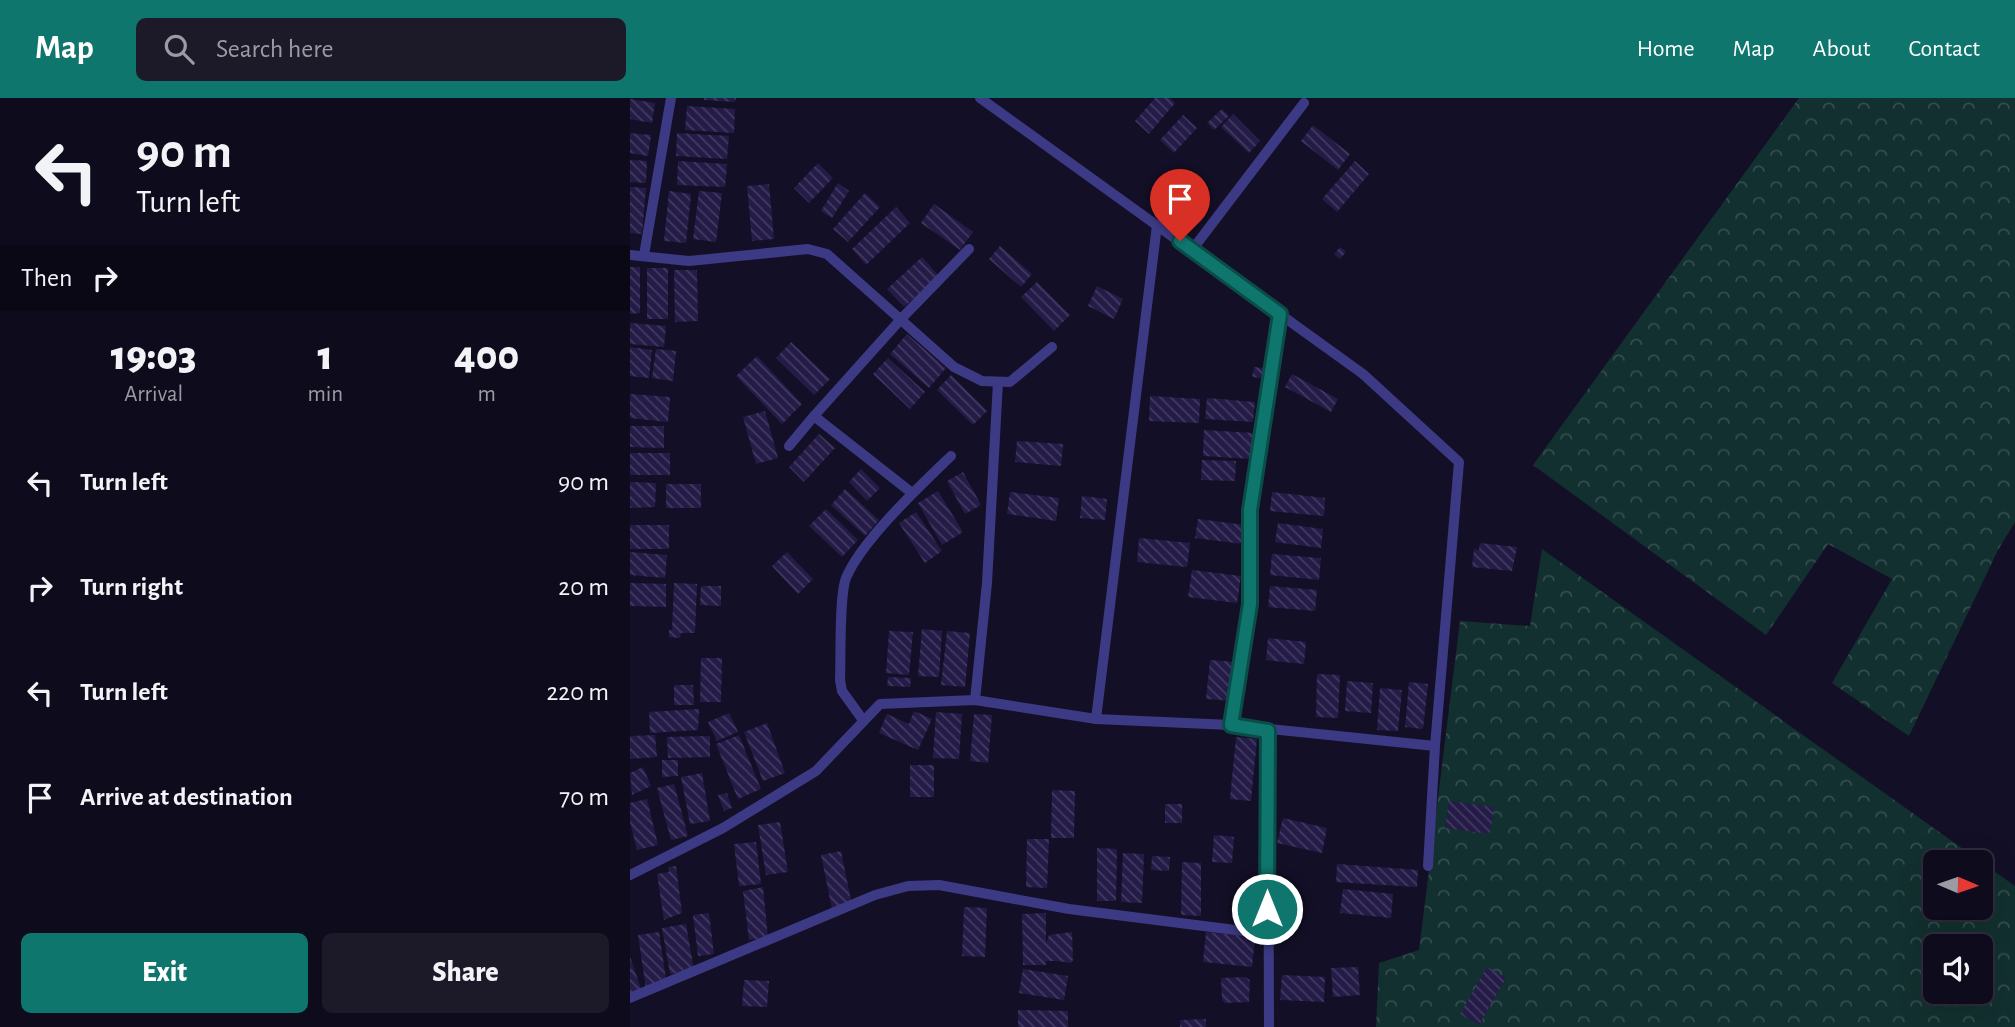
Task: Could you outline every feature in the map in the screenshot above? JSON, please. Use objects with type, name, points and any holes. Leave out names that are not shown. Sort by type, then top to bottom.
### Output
[{"type":"street","points":[[644,256],[671,98]]},
{"type":"street","points":[[980,98],[1363,374],[1459,461],[1435,746],[1428,866]]},
{"type":"street","points":[[1192,250],[1304,103]]},
{"type":"street","points":[[1096,719],[1157,225]]},
{"type":"street","points":[[630,255],[689,261],[808,249],[827,254],[954,367],[982,381],[998,382],[1019,377],[1052,347]]},
{"type":"street","points":[[789,446],[902,318],[970,249]]},
{"type":"street","points":[[1231,725],[1250,604],[1250,510],[1280,314]]},
{"type":"street","points":[[975,700],[987,583],[998,382]]},
{"type":"street","points":[[814,416],[912,493]]},
{"type":"street","points":[[863,720],[842,691],[840,680],[845,580],[858,558],[912,493],[951,456]]},
{"type":"street","points":[[630,875],[723,828],[816,771],[842,747],[863,720],[880,704],[975,700],[1096,719],[1231,725],[1268,731],[1435,746]]},
{"type":"street","points":[[1268,731],[1269,1027]]},
{"type":"street","points":[[630,998],[875,895],[908,886],[939,885],[1069,909],[1267,934]]},
{"type":"green space","points":[[1799,98],[2015,98],[2015,522],[1998,550],[1909,736],[1832,683],[1892,579],[1828,544],[1766,635],[1533,465]]},
{"type":"green space","points":[[1542,549],[1964,850],[1923,850],[1923,920],[1993,920],[1993,870],[2015,886],[2015,1027],[1376,1027],[1379,963],[1419,950],[1460,621],[1530,626]]},
{"type":"building","points":[[704,98],[736,98],[735,102]]},
{"type":"building","points":[[1155,98],[1170,98],[1175,103],[1149,134],[1135,121]]},
{"type":"building","points":[[630,99],[655,103],[652,123],[630,119]]},
{"type":"building","points":[[687,106],[735,109],[734,133],[685,130]]},
{"type":"building","points":[[1222,109],[1229,116],[1214,130],[1207,123]]},
{"type":"building","points":[[1233,114],[1260,141],[1249,153],[1221,127]]},
{"type":"building","points":[[1183,115],[1197,128],[1174,153],[1160,140]]},
{"type":"building","points":[[1313,125],[1350,154],[1338,170],[1301,141]]},
{"type":"building","points":[[630,133],[651,135],[648,156],[630,153]]},
{"type":"building","points":[[677,133],[729,136],[727,159],[676,156]]},
{"type":"building","points":[[630,160],[647,161],[646,183],[630,182]]},
{"type":"building","points":[[678,161],[727,164],[725,187],[677,185]]},
{"type":"building","points":[[1355,161],[1369,174],[1337,212],[1322,199]]},
{"type":"building","points":[[818,163],[833,178],[809,203],[794,188]]},
{"type":"building","points":[[838,183],[849,191],[832,218],[821,211]]},
{"type":"building","points":[[769,184],[774,239],[752,241],[747,186]]},
{"type":"building","points":[[630,187],[646,188],[642,234],[630,233]]},
{"type":"building","points":[[669,191],[691,194],[686,243],[664,241]]},
{"type":"building","points":[[699,191],[722,193],[716,242],[693,239]]},
{"type":"building","points":[[865,193],[880,207],[848,242],[833,229]]},
{"type":"building","points":[[934,204],[973,232],[960,250],[921,223]]},
{"type":"building","points":[[896,207],[910,223],[866,265],[852,249]]},
{"type":"building","points":[[1000,246],[1032,274],[1021,287],[989,259]]},
{"type":"building","points":[[1340,247],[1346,252],[1340,259],[1334,254]]},
{"type":"building","points":[[922,257],[939,276],[904,307],[887,289]]},
{"type":"building","points":[[630,267],[640,267],[640,313],[630,314]]},
{"type":"building","points":[[647,268],[668,268],[668,319],[647,319]]},
{"type":"building","points":[[674,270],[697,270],[698,321],[675,322]]},
{"type":"building","points":[[1037,282],[1070,315],[1054,331],[1021,297]]},
{"type":"building","points":[[1097,286],[1123,299],[1114,319],[1088,306]]},
{"type":"building","points":[[630,323],[666,326],[664,347],[630,344]]},
{"type":"building","points":[[907,334],[946,368],[929,388],[890,354]]},
{"type":"building","points":[[791,342],[830,379],[814,395],[776,358]]},
{"type":"building","points":[[630,347],[652,350],[649,378],[630,376]]},
{"type":"building","points":[[656,349],[676,351],[673,381],[652,378]]},
{"type":"building","points":[[757,356],[802,404],[782,424],[736,376]]},
{"type":"building","points":[[888,358],[925,392],[910,409],[873,374]]},
{"type":"building","points":[[1254,367],[1270,369],[1269,379],[1252,377]]},
{"type":"building","points":[[1292,374],[1338,399],[1331,412],[1285,387]]},
{"type":"building","points":[[951,375],[987,411],[973,425],[937,390]]},
{"type":"building","points":[[630,394],[670,397],[668,422],[630,418]]},
{"type":"building","points":[[1150,396],[1200,399],[1199,423],[1149,421]]},
{"type":"building","points":[[1207,398],[1255,402],[1253,422],[1205,419]]},
{"type":"building","points":[[765,411],[778,458],[756,464],[743,417]]},
{"type":"building","points":[[630,426],[664,426],[664,448],[630,447]]},
{"type":"building","points":[[1204,430],[1254,433],[1252,459],[1203,456]]},
{"type":"building","points":[[819,434],[835,448],[804,482],[789,467]]},
{"type":"building","points":[[1017,441],[1063,444],[1061,466],[1015,462]]},
{"type":"building","points":[[630,453],[670,453],[670,475],[630,475]]},
{"type":"building","points":[[1202,460],[1236,461],[1235,481],[1201,480]]},
{"type":"building","points":[[861,469],[880,488],[867,501],[849,482]]},
{"type":"building","points":[[963,472],[981,505],[965,514],[947,481]]},
{"type":"building","points":[[630,482],[656,483],[655,507],[630,508]]},
{"type":"building","points":[[666,484],[701,484],[701,508],[666,508]]},
{"type":"building","points":[[845,489],[879,520],[865,536],[831,505]]},
{"type":"building","points":[[938,491],[963,532],[942,545],[918,503]]},
{"type":"building","points":[[1010,492],[1059,498],[1056,521],[1007,514]]},
{"type":"building","points":[[1272,492],[1325,498],[1324,516],[1270,511]]},
{"type":"building","points":[[1082,496],[1107,499],[1105,520],[1080,518]]},
{"type":"building","points":[[826,509],[858,540],[842,557],[809,526]]},
{"type":"building","points":[[916,512],[942,551],[925,563],[899,523]]},
{"type":"building","points":[[1198,519],[1245,525],[1243,544],[1195,538]]},
{"type":"building","points":[[1278,523],[1323,529],[1321,548],[1275,542]]},
{"type":"building","points":[[630,525],[669,525],[669,549],[630,549]]},
{"type":"building","points":[[1139,538],[1190,543],[1187,567],[1137,562]]},
{"type":"building","points":[[1480,543],[1517,547],[1512,571],[1472,567],[1474,549],[1479,550]]},
{"type":"building","points":[[630,552],[667,555],[665,578],[630,575]]},
{"type":"building","points":[[787,552],[813,579],[798,594],[772,566]]},
{"type":"building","points":[[1272,554],[1321,558],[1319,580],[1270,575]]},
{"type":"building","points":[[1192,570],[1241,576],[1237,603],[1188,597]]},
{"type":"building","points":[[630,583],[666,584],[666,607],[630,606]]},
{"type":"building","points":[[674,583],[697,584],[695,633],[681,633],[680,638],[669,637],[669,630],[672,630]]},
{"type":"building","points":[[701,586],[721,586],[721,606],[700,605]]},
{"type":"building","points":[[1270,586],[1317,590],[1315,611],[1268,607]]},
{"type":"building","points":[[922,629],[942,631],[939,677],[918,676]]},
{"type":"building","points":[[889,631],[913,632],[909,675],[886,673]]},
{"type":"building","points":[[947,631],[970,633],[965,687],[941,685]]},
{"type":"building","points":[[1268,638],[1306,642],[1304,664],[1266,660]]},
{"type":"building","points":[[701,658],[722,658],[721,702],[700,702]]},
{"type":"building","points":[[1210,660],[1236,662],[1232,701],[1206,699]]},
{"type":"building","points":[[1317,674],[1340,675],[1338,718],[1316,717]]},
{"type":"building","points":[[888,677],[911,678],[910,687],[887,686]]},
{"type":"building","points":[[1347,681],[1373,683],[1371,713],[1345,711]]},
{"type":"building","points":[[1409,682],[1428,684],[1423,729],[1405,727]]},
{"type":"building","points":[[674,685],[693,685],[694,705],[674,705]]},
{"type":"building","points":[[1380,688],[1402,690],[1398,731],[1377,730]]},
{"type":"building","points":[[699,709],[698,730],[650,733],[649,712]]},
{"type":"building","points":[[914,711],[932,719],[918,750],[879,733],[887,714],[909,724]]},
{"type":"building","points":[[936,712],[962,714],[959,759],[933,758]]},
{"type":"building","points":[[729,713],[738,732],[717,741],[708,722]]},
{"type":"building","points":[[974,714],[992,715],[988,763],[970,761]]},
{"type":"building","points":[[767,723],[785,773],[763,781],[744,732]]},
{"type":"building","points":[[655,735],[657,757],[630,759],[630,736]]},
{"type":"building","points":[[739,735],[761,789],[738,799],[716,744]]},
{"type":"building","points":[[710,736],[710,757],[668,758],[667,737]]},
{"type":"building","points":[[1236,737],[1257,739],[1251,801],[1230,799]]},
{"type":"building","points":[[662,760],[678,760],[678,776],[662,777]]},
{"type":"building","points":[[910,765],[934,765],[934,797],[910,797]]},
{"type":"building","points":[[643,767],[651,786],[632,795],[630,773]]},
{"type":"building","points":[[702,773],[710,821],[690,824],[681,777]]},
{"type":"building","points":[[674,784],[688,836],[671,840],[657,788]]},
{"type":"building","points":[[1052,790],[1075,791],[1074,838],[1051,838]]},
{"type":"building","points":[[727,793],[732,808],[724,811],[718,795]]},
{"type":"building","points":[[647,799],[658,845],[637,850],[630,822],[630,803]]},
{"type":"building","points":[[1449,801],[1494,807],[1490,834],[1445,828]]},
{"type":"building","points":[[1165,804],[1182,804],[1182,823],[1165,823]]},
{"type":"building","points":[[1283,818],[1327,828],[1322,853],[1277,843]]},
{"type":"building","points":[[780,822],[788,872],[766,875],[758,825]]},
{"type":"building","points":[[1214,835],[1234,837],[1232,863],[1212,862]]},
{"type":"building","points":[[1027,839],[1049,839],[1047,888],[1026,887]]},
{"type":"building","points":[[756,842],[761,884],[739,886],[734,844]]},
{"type":"building","points":[[1097,848],[1117,849],[1116,901],[1097,901]]},
{"type":"building","points":[[841,851],[852,905],[832,909],[821,855]]},
{"type":"building","points":[[1123,853],[1144,854],[1142,903],[1121,902]]},
{"type":"building","points":[[1152,856],[1170,857],[1169,871],[1151,870]]},
{"type":"building","points":[[1182,862],[1201,863],[1201,916],[1181,915]]},
{"type":"building","points":[[1337,864],[1418,870],[1417,887],[1336,882]]},
{"type":"building","points":[[676,866],[682,913],[664,920],[657,874],[669,872],[668,867]]},
{"type":"building","points":[[763,887],[768,938],[749,940],[743,891]]},
{"type":"building","points":[[1343,889],[1393,894],[1391,918],[1340,913]]},
{"type":"building","points":[[964,907],[987,908],[985,957],[962,956]]},
{"type":"building","points":[[709,913],[714,954],[698,956],[693,915]]},
{"type":"building","points":[[1046,913],[1046,944],[1049,935],[1072,932],[1073,960],[1071,963],[1046,961],[1046,965],[1023,965],[1022,914]]},
{"type":"building","points":[[686,924],[694,970],[670,974],[662,928]]},
{"type":"building","points":[[659,932],[666,979],[658,980],[659,987],[646,989],[638,935]]},
{"type":"building","points":[[1206,932],[1255,937],[1252,967],[1203,962]]},
{"type":"building","points":[[630,957],[643,994],[630,998]]},
{"type":"building","points":[[1358,967],[1360,995],[1333,997],[1331,968]]},
{"type":"building","points":[[1487,967],[1506,978],[1479,1025],[1460,1014]]},
{"type":"building","points":[[1023,969],[1068,976],[1064,1000],[1019,993]]},
{"type":"building","points":[[1282,975],[1325,977],[1324,1002],[1280,1000]]},
{"type":"building","points":[[1245,977],[1250,980],[1249,1002],[1225,1003],[1222,1000],[1221,978]]},
{"type":"building","points":[[744,980],[769,981],[767,1007],[742,1006]]},
{"type":"building","points":[[1018,1010],[1068,1011],[1068,1027],[1018,1027]]},
{"type":"building","points":[[1206,1019],[1206,1027],[1180,1027],[1180,1020]]},
{"type":"route","points":[[1180,241],[1280,314],[1250,510],[1250,604],[1231,725],[1268,731],[1267,909]]}]
